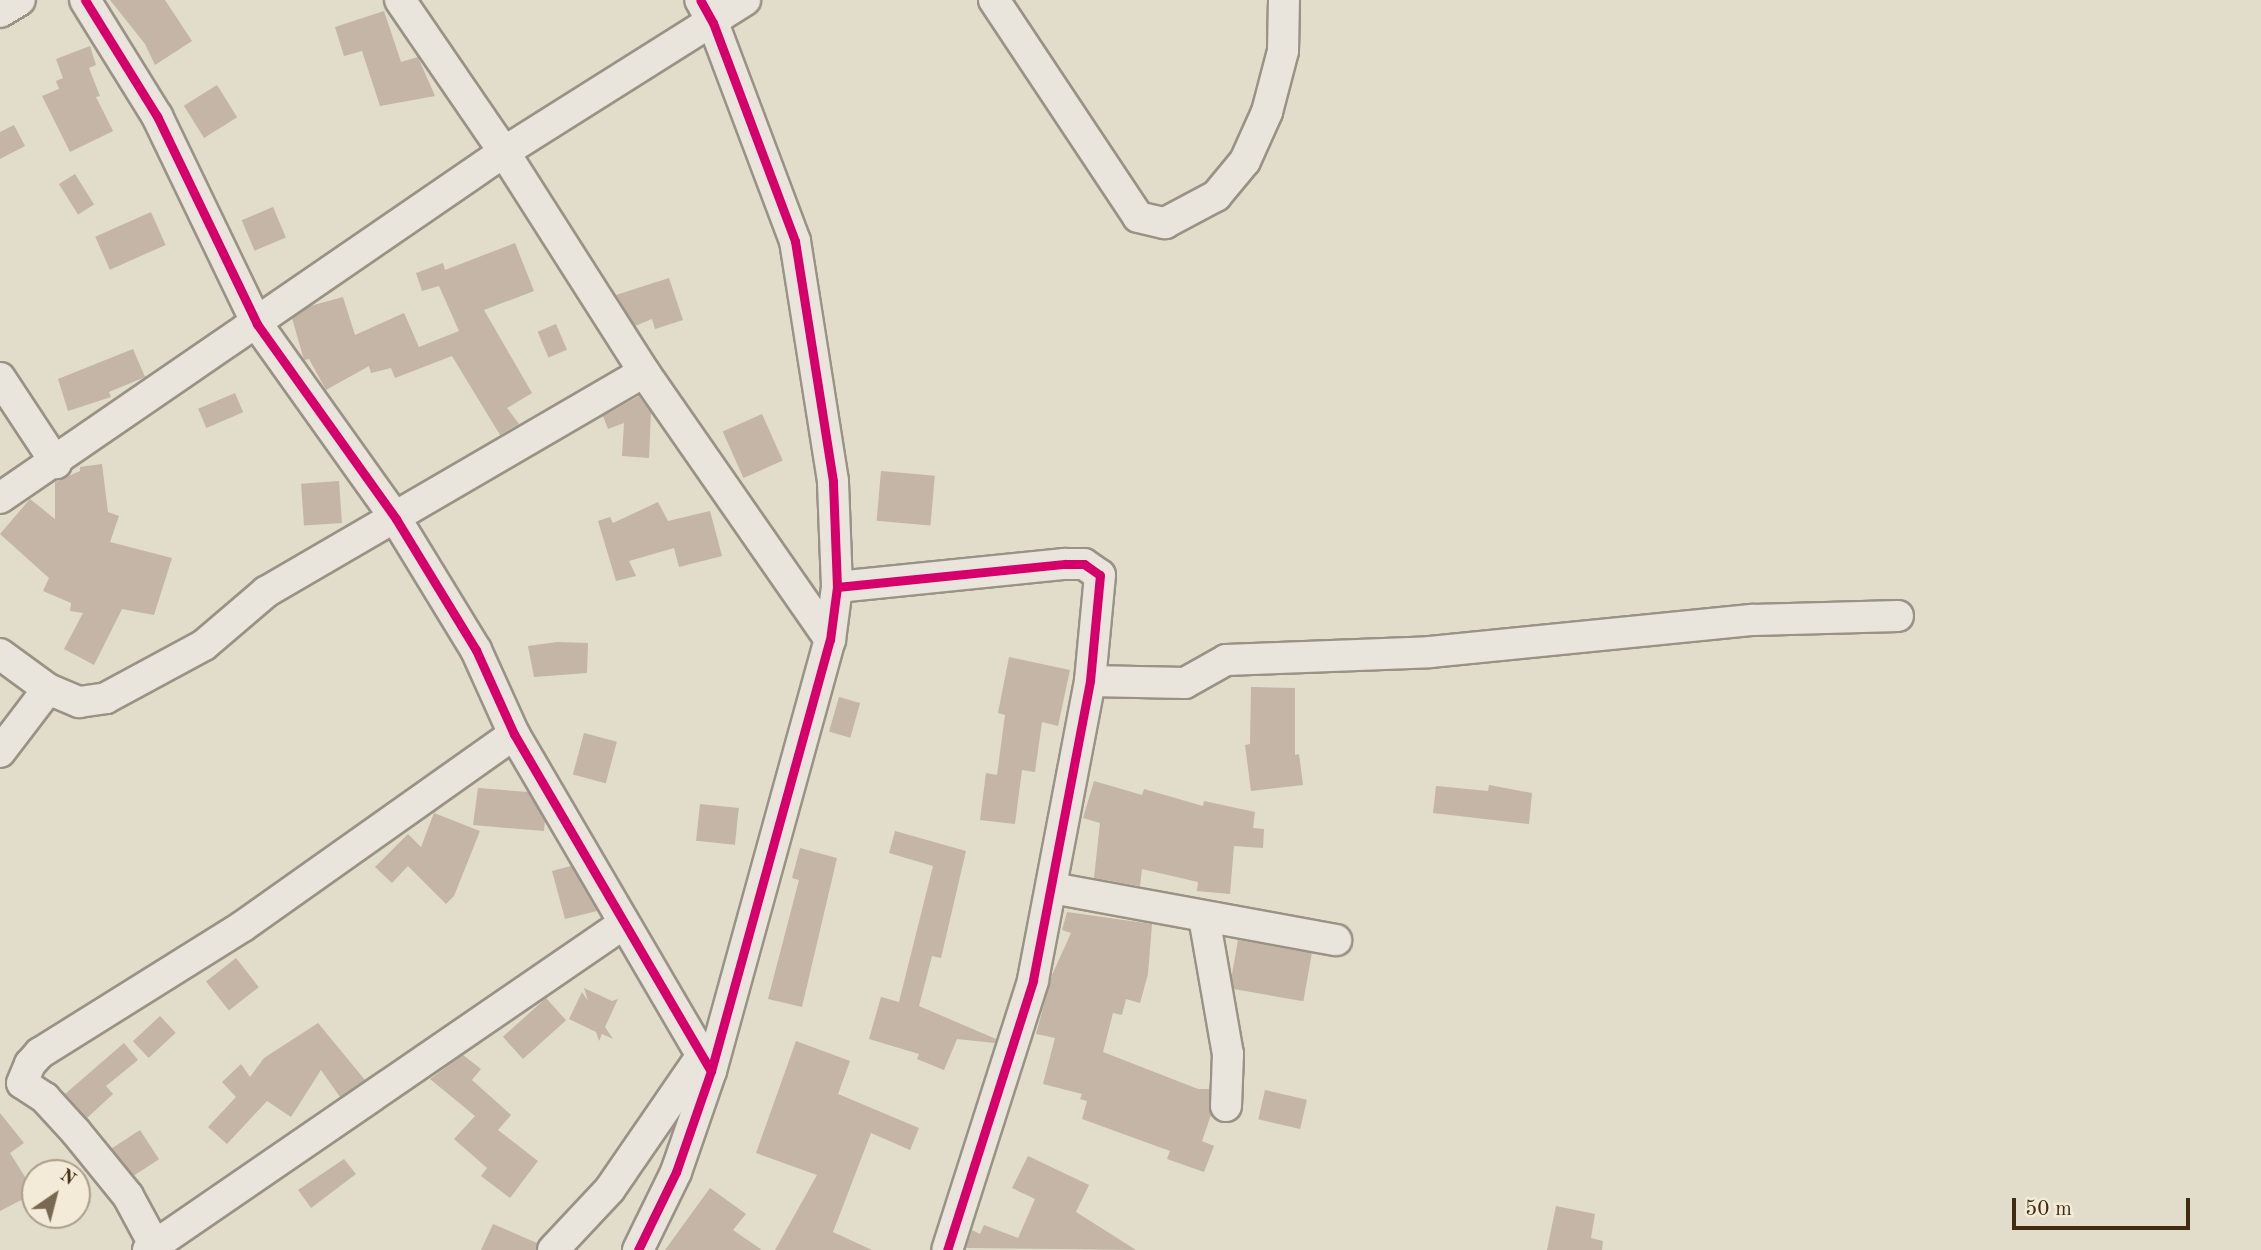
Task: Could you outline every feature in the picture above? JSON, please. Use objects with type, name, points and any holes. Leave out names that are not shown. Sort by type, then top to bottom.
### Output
[{"type":"street","points":[[0,12],[20,0]]},
{"type":"street","points":[[85,0],[157,116],[257,324],[396,519],[476,650],[514,734],[623,924],[707,1063]]},
{"type":"street","points":[[400,0],[504,152],[644,372],[830,640]]},
{"type":"street","points":[[0,498],[56,463],[706,11],[745,0]]},
{"type":"street","points":[[994,0],[1138,217],[1165,223],[1216,196],[1245,161],[1267,112],[1283,51],[1284,0]]},
{"type":"street","points":[[638,1250],[676,1172],[830,640],[837,587],[832,481],[795,241],[706,11]]},
{"type":"street","points":[[0,654],[48,689],[79,702],[106,698],[204,645],[266,592],[396,519],[644,372]]},
{"type":"street","points":[[0,378],[56,463]]},
{"type":"street","points":[[837,587],[1084,564],[1100,575],[1090,681],[1033,981],[947,1250]]},
{"type":"street","points":[[1090,681],[1185,683],[1226,660],[1430,652],[1753,620],[1898,615]]},
{"type":"street","points":[[0,752],[48,689]]},
{"type":"street","points":[[514,734],[243,926],[40,1053],[30,1064],[22,1083],[46,1098],[128,1196],[151,1248],[623,924]]},
{"type":"street","points":[[1052,888],[1336,940]]},
{"type":"street","points":[[1204,917],[1228,1054],[1226,1106]]},
{"type":"street","points":[[553,1250],[610,1189],[644,1133],[707,1063]]},
{"type":"building","points":[[110,0],[165,0],[192,41],[155,65],[145,44]]},
{"type":"building","points":[[384,11],[401,62],[418,57],[435,96],[380,106],[362,51],[344,56],[335,27]]},
{"type":"building","points":[[90,46],[96,65],[89,68],[100,96],[96,97],[113,131],[70,152],[42,96],[59,89],[56,81],[63,78],[56,59]]},
{"type":"building","points":[[217,85],[237,117],[204,138],[184,106]]},
{"type":"building","points":[[14,125],[25,146],[0,159],[0,132]]},
{"type":"building","points":[[75,174],[94,205],[78,215],[59,184]]},
{"type":"building","points":[[273,207],[286,237],[255,251],[242,220]]},
{"type":"building","points":[[151,212],[166,245],[110,270],[95,237]]},
{"type":"building","points":[[515,243],[534,291],[484,310],[532,393],[507,408],[519,424],[500,435],[452,356],[395,378],[391,368],[371,373],[369,366],[326,390],[309,359],[304,360],[292,318],[310,306],[343,297],[355,335],[404,313],[419,347],[459,331],[439,286],[422,291],[416,273],[443,263],[445,270]]},
{"type":"building","points":[[669,278],[683,320],[655,329],[652,319],[635,326],[616,295]]},
{"type":"building","points":[[556,324],[567,350],[549,358],[538,332]]},
{"type":"building","points":[[133,349],[145,377],[109,392],[111,397],[68,411],[58,379]]},
{"type":"building","points":[[235,393],[243,412],[206,428],[198,409]]},
{"type":"building","points":[[639,396],[651,413],[649,458],[622,456],[624,423],[608,429],[603,416]]},
{"type":"building","points":[[762,414],[783,461],[743,478],[723,431]]},
{"type":"building","points":[[102,464],[108,512],[119,516],[110,542],[172,558],[154,615],[122,609],[94,665],[64,649],[83,613],[70,611],[71,603],[43,591],[49,578],[0,534],[30,499],[55,519],[55,482],[80,471],[80,467]]},
{"type":"building","points":[[881,471],[935,476],[930,526],[877,521]]},
{"type":"building","points":[[339,481],[342,523],[304,526],[301,484]]},
{"type":"building","points":[[658,502],[668,521],[710,511],[722,556],[679,567],[674,548],[629,561],[636,576],[616,581],[598,521],[610,517],[613,523]]},
{"type":"building","points":[[557,642],[588,643],[587,673],[534,677],[528,646]]},
{"type":"building","points":[[1009,657],[1070,670],[1058,726],[1042,722],[1035,772],[1022,770],[1015,824],[980,820],[986,773],[997,775],[1005,715],[998,713]]},
{"type":"building","points":[[1251,687],[1295,688],[1295,755],[1299,754],[1303,785],[1251,791],[1245,745],[1250,744]]},
{"type":"building","points":[[839,697],[860,703],[850,738],[829,732]]},
{"type":"building","points":[[584,733],[617,742],[606,783],[573,775]]},
{"type":"building","points":[[1094,781],[1142,795],[1144,789],[1203,806],[1204,801],[1255,812],[1253,828],[1264,829],[1263,848],[1234,846],[1230,894],[1197,891],[1198,882],[1142,869],[1140,886],[1094,878],[1100,823],[1083,818]]},
{"type":"building","points":[[1489,785],[1532,793],[1529,824],[1433,813],[1436,786],[1488,791]]},
{"type":"building","points":[[478,788],[528,792],[545,821],[544,831],[473,825]]},
{"type":"building","points":[[700,804],[739,808],[735,845],[696,841]]},
{"type":"building","points":[[434,813],[480,831],[454,896],[446,904],[408,866],[392,883],[375,867],[408,834],[421,847]]},
{"type":"building","points":[[895,831],[966,851],[941,958],[932,956],[919,1006],[996,1039],[995,1043],[957,1039],[944,1070],[917,1059],[919,1054],[869,1039],[881,997],[899,1002],[933,866],[889,853]]},
{"type":"building","points":[[800,848],[837,858],[802,1007],[768,999],[799,880],[792,878]]},
{"type":"building","points":[[571,866],[597,911],[565,919],[552,871]]},
{"type":"building","points":[[1067,912],[1152,924],[1148,974],[1140,1003],[1126,999],[1122,1015],[1113,1013],[1103,1052],[1198,1089],[1209,1089],[1211,1115],[1202,1141],[1214,1146],[1204,1172],[1167,1159],[1170,1151],[1082,1119],[1087,1101],[1080,1099],[1082,1094],[1043,1084],[1055,1038],[1036,1034],[1052,975],[1071,933],[1062,930]]},
{"type":"building","points":[[1238,940],[1312,953],[1303,1001],[1229,988]]},
{"type":"building","points":[[236,958],[259,987],[229,1011],[206,981]]},
{"type":"building","points":[[584,988],[612,1001],[618,999],[605,1027],[613,1039],[602,1034],[599,1041],[596,1032],[569,1019],[582,992],[588,1001]]},
{"type":"building","points":[[546,998],[566,1020],[523,1059],[503,1037]]},
{"type":"building","points":[[160,1016],[176,1033],[149,1058],[133,1041]]},
{"type":"building","points":[[318,1023],[365,1080],[340,1097],[321,1070],[291,1117],[267,1101],[227,1144],[208,1127],[236,1097],[222,1082],[241,1064],[250,1077],[264,1058]]},
{"type":"building","points":[[796,1041],[850,1061],[838,1094],[919,1128],[910,1150],[871,1133],[833,1232],[872,1250],[775,1250],[817,1175],[756,1153]]},
{"type":"building","points":[[124,1043],[138,1060],[106,1086],[113,1094],[87,1118],[65,1094]]},
{"type":"building","points":[[463,1055],[481,1069],[472,1080],[511,1115],[498,1130],[538,1161],[510,1198],[481,1176],[487,1168],[454,1139],[475,1116],[430,1079]]},
{"type":"building","points":[[1265,1090],[1307,1100],[1300,1129],[1258,1119]]},
{"type":"building","points":[[0,1113],[24,1143],[10,1153],[21,1171],[21,1200],[0,1211]]},
{"type":"building","points":[[140,1130],[159,1159],[131,1178],[111,1149]]},
{"type":"building","points":[[1028,1156],[1089,1185],[1076,1212],[1136,1250],[966,1248],[972,1230],[980,1234],[984,1225],[1018,1238],[1035,1199],[1012,1188]]},
{"type":"building","points":[[344,1159],[356,1174],[311,1208],[298,1190]]},
{"type":"building","points":[[710,1188],[746,1214],[733,1230],[762,1250],[665,1250]]},
{"type":"building","points":[[1556,1206],[1595,1214],[1591,1238],[1603,1241],[1602,1250],[1547,1250]]},
{"type":"building","points":[[493,1224],[537,1243],[536,1250],[481,1250]]},
{"type":"cycle path","points":[[85,0],[157,116],[257,324],[396,519],[476,650],[514,734],[711,1071]]},
{"type":"cycle path","points":[[638,1250],[676,1172],[711,1071],[830,640],[837,587],[833,481],[795,241],[713,23],[700,0]]},
{"type":"cycle path","points":[[837,587],[1065,564],[1084,564],[1100,575],[1090,681],[1033,981],[947,1250]]}]
